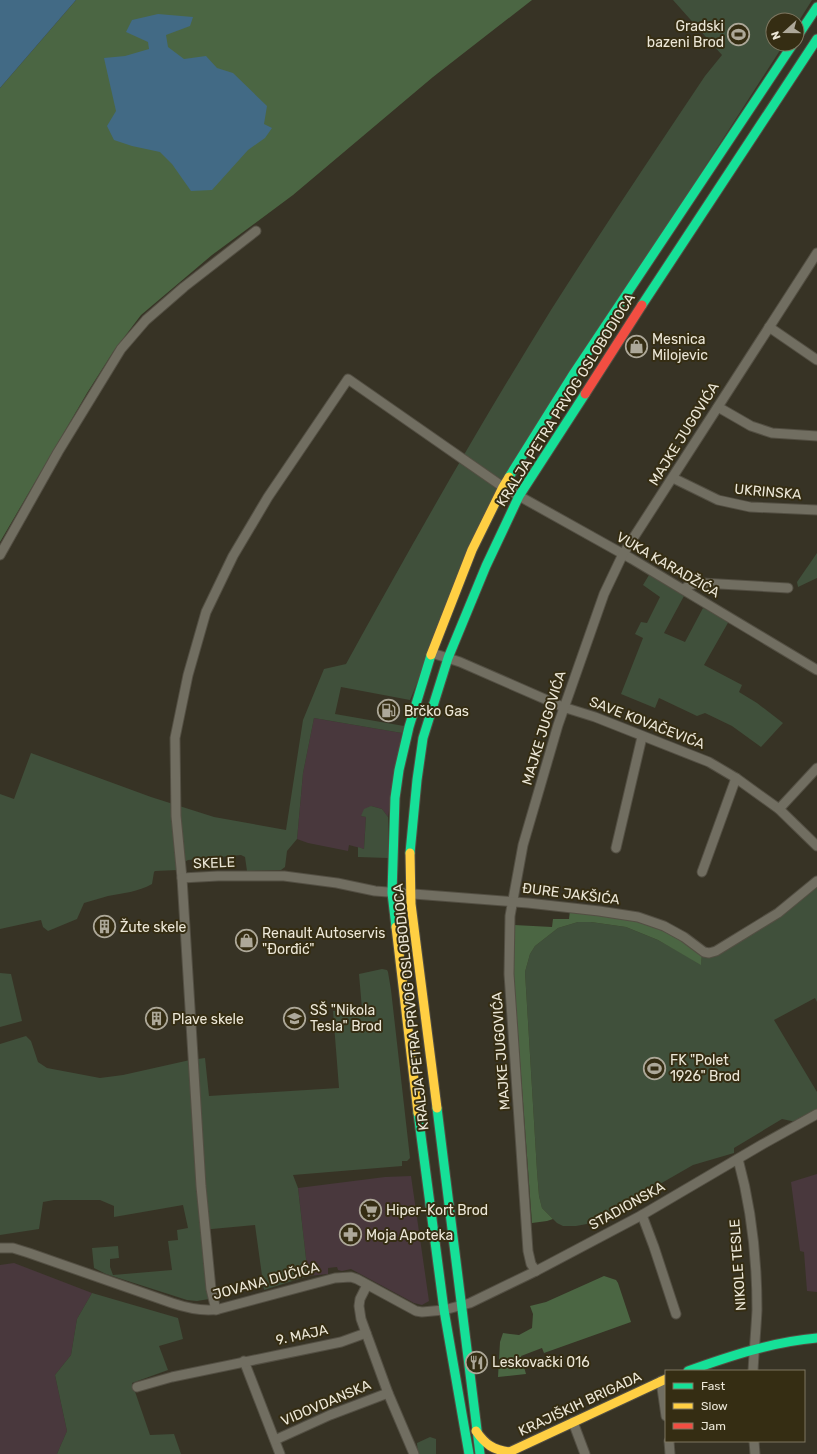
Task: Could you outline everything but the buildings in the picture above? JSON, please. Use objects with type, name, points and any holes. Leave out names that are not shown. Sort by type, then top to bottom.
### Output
[{"type":"main road","points":[[805,25],[817,7]]},
{"type":"main road","name":"KRALJA PETRA PRVOG OSLOBODIOCA","points":[[480,1454],[411,904],[410,850],[423,738],[448,658],[486,566],[519,496],[669,262],[692,230],[817,39]]},
{"type":"main road","name":"KRALJA PETRA PRVOG OSLOBODIOCA","points":[[469,1454],[444,1310],[420,1128],[392,892],[394,819],[397,784],[412,715],[432,653],[472,550],[503,487],[574,373],[788,52]]},
{"type":"main road","points":[[654,252],[669,262]]},
{"type":"main road","points":[[691,1370],[754,1349],[779,1343],[817,1338]]},
{"type":"main road","name":"KRAJIŠKIH BRIGADA","points":[[507,1453],[663,1380]]},
{"type":"main road","points":[[460,1449],[462,1411]]},
{"type":"main road","points":[[476,1431],[484,1442],[494,1450],[507,1453]]},
{"type":"street","points":[[0,555],[58,452],[121,349],[146,320],[184,287],[256,231]]},
{"type":"street","name":"MAJKE JUGOVIĆA","points":[[536,1271],[531,1264],[528,1251],[510,974],[510,916],[523,844],[563,706],[604,594],[623,554],[817,253]]},
{"type":"street","points":[[769,327],[817,360]]},
{"type":"street","name":"VUKA KARADŽIĆA","points":[[182,878],[176,816],[175,738],[188,675],[206,612],[233,556],[268,497],[348,380],[503,487],[623,554],[817,670]]},
{"type":"street","points":[[718,407],[751,426],[772,433],[817,436]]},
{"type":"street","name":"UKRINSKA","points":[[673,478],[718,500],[750,507],[817,510]]},
{"type":"street","points":[[683,589],[693,584],[702,583],[788,588]]},
{"type":"street","name":"SAVE KOVAČEVIĆA","points":[[432,653],[479,670],[563,706],[709,762],[736,778],[779,809],[817,846]]},
{"type":"street","points":[[616,848],[642,737]]},
{"type":"street","points":[[779,809],[817,768]]},
{"type":"street","points":[[702,872],[736,778]]},
{"type":"street","name":"SKELE","points":[[216,1310],[210,1289],[201,1186],[182,878],[218,876],[284,876],[392,892]]},
{"type":"street","name":"ĐURE JAKŠIĆA","points":[[392,892],[512,902],[638,917],[664,926],[684,937],[704,952],[708,953],[716,951],[778,913],[817,881]]},
{"type":"street","name":"STADIONSKA","points":[[444,1310],[470,1303],[536,1271],[642,1215],[738,1158],[817,1114]]},
{"type":"street","name":"NIKOLE TESLE","points":[[738,1158],[745,1183],[755,1258],[757,1310],[753,1370]]},
{"type":"street","points":[[642,1215],[676,1314]]},
{"type":"street","name":"JOVANA DUČIĆA","points":[[0,1248],[13,1248],[185,1307],[203,1310],[216,1310],[335,1278],[350,1277],[357,1279],[416,1311],[430,1312],[444,1310]]},
{"type":"street","name":"VIDOVDANSKA","points":[[367,1285],[360,1299],[359,1306],[361,1320],[388,1392],[414,1454]]},
{"type":"street","name":"9. MAJA","points":[[137,1387],[172,1377],[341,1342],[366,1333]]},
{"type":"street","points":[[244,1362],[280,1454]]},
{"type":"street","points":[[663,1380],[665,1404]]},
{"type":"street","name":"VIDOVDANSKA","points":[[274,1440],[330,1415],[388,1392]]},
{"type":"street","points":[[573,1422],[585,1454]]},
{"type":"street","points":[[669,1442],[670,1454]]},
{"type":"street","points":[[754,1442],[755,1454]]},
{"type":"shaded area","points":[[314,718],[402,733],[388,817],[382,809],[371,806],[361,816],[366,817],[364,849],[349,845],[348,851],[308,843],[297,839],[303,773]]},
{"type":"shaded area","points":[[817,1174],[817,1292],[807,1291],[804,1252],[800,1251],[791,1182]]},
{"type":"shaded area","points":[[411,1176],[429,1301],[422,1305],[414,1303],[351,1269],[342,1271],[338,1270],[337,1267],[328,1268],[328,1274],[308,1276],[298,1188],[385,1177]]},
{"type":"shaded area","points":[[14,1263],[92,1293],[77,1319],[71,1355],[55,1375],[67,1431],[57,1454],[0,1454],[0,1265]]},
{"type":"green space","points":[[76,0],[532,0],[433,77],[293,195],[212,255],[141,315],[113,352],[87,393],[0,542],[0,88]]},
{"type":"green space","points":[[673,0],[812,0],[804,12],[765,12],[765,52],[779,52],[499,487],[410,700],[341,687],[335,714],[404,726],[402,733],[314,718],[303,773],[297,839],[287,851],[285,867],[281,870],[247,871],[245,857],[241,855],[188,860],[181,864],[178,870],[155,871],[152,884],[147,887],[84,903],[77,919],[48,931],[43,927],[41,920],[0,929],[0,794],[14,799],[31,753],[151,797],[214,817],[286,830],[303,720],[324,669],[346,664],[446,486],[551,310],[705,76],[722,55]]},
{"type":"green space","points":[[817,553],[817,578],[798,587],[797,582]]},
{"type":"green space","points":[[649,575],[684,596],[664,633],[685,642],[703,608],[729,621],[704,665],[742,685],[739,692],[757,703],[783,723],[761,747],[732,726],[705,713],[697,716],[659,698],[655,708],[621,694],[643,638],[635,634],[641,622],[647,623],[660,597],[643,585]]},
{"type":"green space","points":[[371,806],[382,809],[388,817],[388,858],[358,857],[358,847],[364,849],[366,817],[361,816],[364,809]]},
{"type":"green space","name":"FK \"Polet 1926\" Brod","points":[[817,886],[817,1002],[815,998],[774,1020],[817,1092],[817,1110],[796,1122],[782,1119],[734,1148],[734,1153],[693,1165],[592,1223],[576,1226],[563,1226],[557,1223],[542,1208],[539,1196],[537,1171],[525,972],[530,954],[535,946],[558,928],[578,922],[591,922],[626,927],[658,940],[701,964],[702,954],[708,957],[716,956],[781,916]]},
{"type":"green space","points":[[570,910],[644,921],[678,936],[702,954],[701,965],[658,940],[626,927],[591,922],[578,922],[558,928],[535,946],[530,954],[525,972],[537,1171],[539,1196],[542,1208],[553,1219],[532,1223],[514,980],[514,925],[552,927],[553,919],[569,919]]},
{"type":"green space","points":[[382,969],[387,970],[388,972],[391,990],[410,1158],[407,1161],[402,1161],[402,1166],[293,1175],[298,1188],[308,1276],[264,1290],[255,1225],[201,1230],[209,1299],[197,1301],[187,1300],[106,1274],[94,1268],[92,1248],[118,1246],[119,1258],[110,1259],[110,1267],[113,1275],[172,1270],[168,1241],[178,1240],[177,1230],[188,1228],[183,1205],[114,1217],[114,1206],[100,1200],[54,1200],[43,1202],[39,1229],[0,1235],[0,1044],[26,1036],[31,1041],[38,1062],[47,1068],[100,1078],[123,1075],[205,1058],[209,1096],[339,1088],[333,1011],[362,1009],[359,974]]},
{"type":"green space","points":[[0,973],[11,974],[22,1021],[0,1027]]},
{"type":"green space","points":[[604,1276],[616,1280],[618,1283],[631,1322],[544,1353],[542,1348],[521,1356],[526,1374],[498,1377],[500,1342],[503,1333],[519,1335],[532,1328],[533,1314],[530,1306],[546,1302]]},
{"type":"green space","points":[[92,1293],[178,1318],[183,1339],[159,1346],[168,1370],[132,1383],[150,1435],[174,1434],[181,1454],[57,1454],[67,1431],[55,1375],[71,1355],[77,1319]]},
{"type":"green space","points":[[430,1437],[436,1439],[436,1454],[418,1454],[417,1443]]},
{"type":"water","points":[[0,0],[76,0],[0,88]]},
{"type":"water","points":[[158,14],[193,17],[190,26],[166,35],[168,47],[184,59],[206,56],[217,68],[233,73],[267,106],[264,124],[272,128],[265,138],[248,150],[212,190],[191,191],[172,164],[160,152],[132,146],[114,140],[107,126],[116,111],[104,58],[125,56],[149,49],[148,42],[126,32],[132,20]]},
{"type":"traffic: fast","points":[[805,25],[817,7]]},
{"type":"traffic: fast","points":[[642,305],[817,39]]},
{"type":"traffic: fast","points":[[509,477],[574,373],[788,52]]},
{"type":"traffic: fast","points":[[410,853],[417,780],[423,738],[448,658],[486,566],[519,496],[585,394]]},
{"type":"traffic: fast","points":[[396,927],[392,893],[395,798],[399,770],[409,727],[431,655]]},
{"type":"traffic: fast","points":[[437,1108],[480,1454]]},
{"type":"traffic: fast","points":[[418,1113],[444,1310],[469,1454]]},
{"type":"traffic: fast","points":[[691,1370],[767,1346],[817,1338]]},
{"type":"traffic: slow","points":[[431,655],[472,550],[509,477]]},
{"type":"traffic: slow","points":[[410,853],[411,904],[437,1108]]},
{"type":"traffic: slow","points":[[396,927],[418,1113]]},
{"type":"traffic: slow","points":[[505,1454],[665,1379]]},
{"type":"traffic: slow","points":[[476,1431],[490,1446],[498,1450],[509,1452]]},
{"type":"traffic: jam","points":[[585,394],[642,305]]},
{"type":"place","name":"Gradski bazeni Brod","points":[[739,34]]},
{"type":"place","name":"Mesnica Milojevic","points":[[637,347]]},
{"type":"place","name":"Brčko Gas","points":[[389,711]]},
{"type":"place","name":"Žute skele","points":[[105,927]]},
{"type":"place","name":"Renault Autoservis \"Đorđić\"","points":[[246,941]]},
{"type":"place","name":"SŠ \"Nikola Tesla\" Brod","points":[[295,1018]]},
{"type":"place","name":"Plave skele","points":[[157,1019]]},
{"type":"place","name":"FK \"Polet 1926\" Brod","points":[[655,1068]]},
{"type":"place","name":"Hiper-Kort Brod","points":[[371,1210]]},
{"type":"place","name":"Moja Apoteka","points":[[351,1235]]},
{"type":"place","name":"Leskovački 016","points":[[477,1362]]}]
